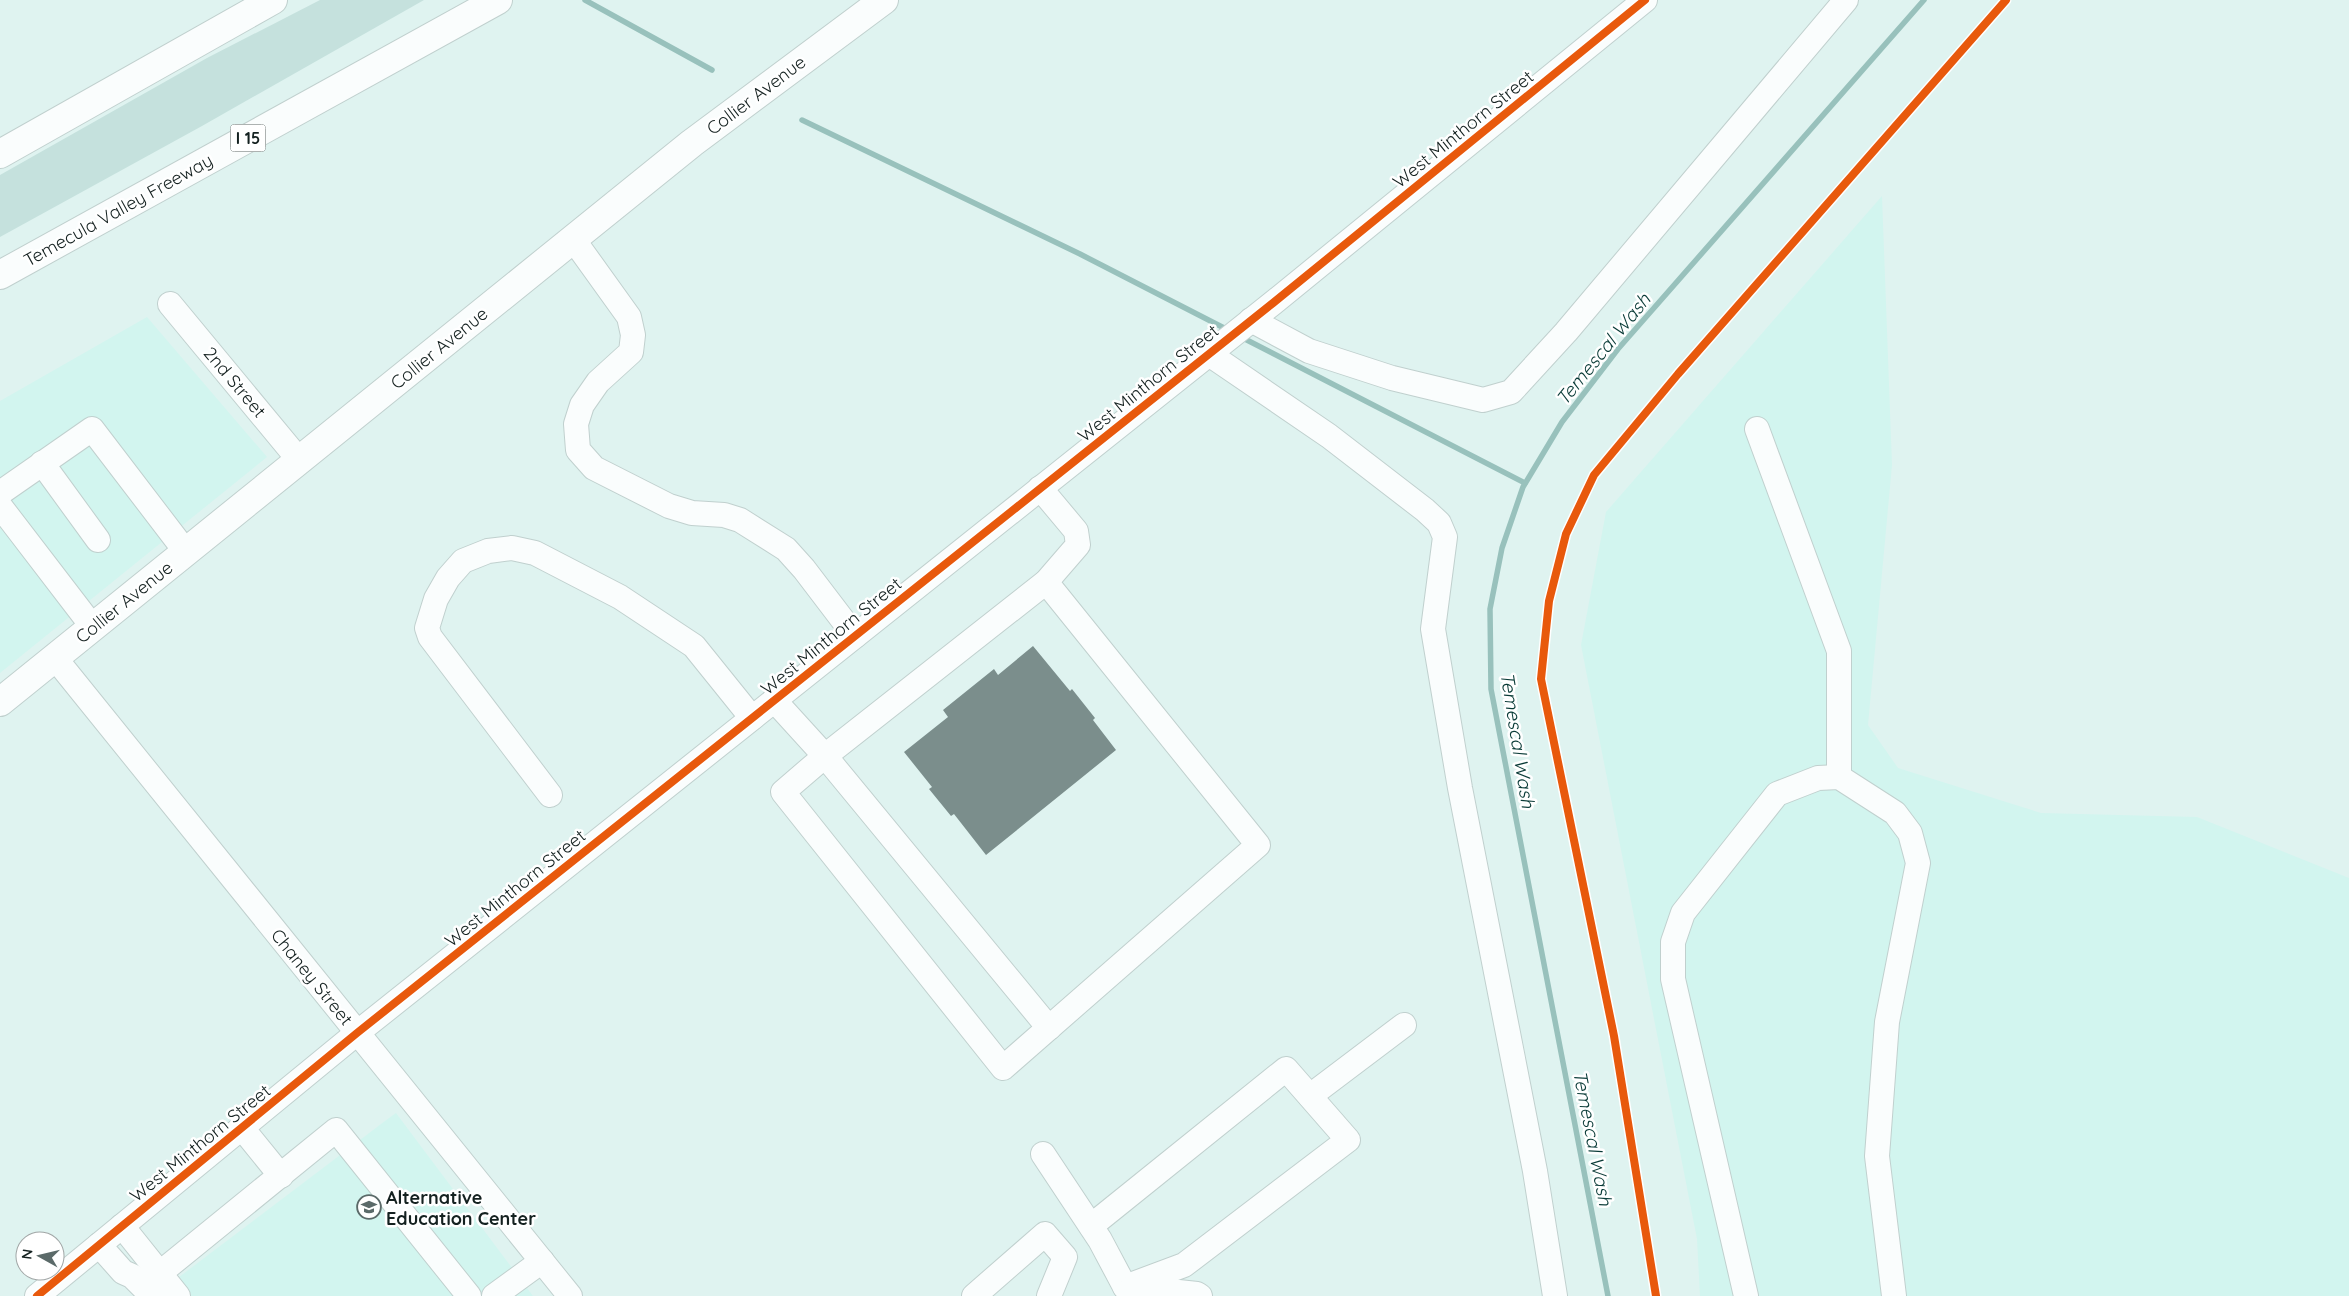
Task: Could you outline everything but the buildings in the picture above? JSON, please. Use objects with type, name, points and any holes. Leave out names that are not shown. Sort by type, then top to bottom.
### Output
[{"type":"main road","points":[[0,154],[273,0]]},
{"type":"main road","name":"Collier Avenue","points":[[3,692],[55,658],[92,626],[300,461],[692,143],[884,0]]},
{"type":"main road","name":"Temecula Valley Freeway","points":[[0,275],[497,1]]},
{"type":"street","name":"West Minthorn Street","points":[[37,1296],[357,1033],[1273,303],[1645,0]]},
{"type":"street","points":[[1251,320],[1309,351],[1392,378],[1483,400],[1511,392],[1566,332],[1846,0]]},
{"type":"street","points":[[573,239],[629,317],[632,335],[631,352],[598,382],[582,405],[576,424],[578,450],[594,468],[669,506],[692,513],[724,515],[740,520],[786,549],[804,569],[855,636]]},
{"type":"street","name":"2nd Street","points":[[170,304],[300,461]]},
{"type":"street","points":[[1201,360],[1330,436],[1418,504],[1439,523],[1446,537],[1433,629],[1460,788],[1535,1171],[1555,1296]]},
{"type":"street","points":[[0,492],[92,429],[186,552]]},
{"type":"street","points":[[1757,429],[1839,651],[1839,777]]},
{"type":"street","points":[[42,463],[98,540]]},
{"type":"street","points":[[1040,488],[1076,531],[1078,545],[1046,582],[825,756],[783,792],[1003,1068],[1258,845],[1046,582]]},
{"type":"street","points":[[0,506],[92,626]]},
{"type":"street","points":[[550,795],[430,637],[427,628],[436,599],[448,578],[463,561],[488,551],[512,548],[535,553],[620,597],[694,646],[752,718]]},
{"type":"street","name":"Chaney Street","points":[[55,658],[570,1296]]},
{"type":"street","points":[[774,700],[825,756],[1049,1028]]},
{"type":"street","points":[[1746,1296],[1673,979],[1673,942],[1683,913],[1777,794],[1818,778],[1839,777],[1895,813],[1910,833],[1918,863],[1887,1022],[1877,1156],[1894,1296]]},
{"type":"street","points":[[1310,1096],[1404,1026]]},
{"type":"street","points":[[1091,1226],[1286,1070],[1348,1140],[1184,1266],[1122,1291]]},
{"type":"street","points":[[242,1128],[281,1176]]},
{"type":"street","points":[[160,1273],[336,1130],[469,1296]]},
{"type":"street","points":[[1044,1154],[1091,1226],[1122,1291]]},
{"type":"street","points":[[122,1226],[178,1296]]},
{"type":"street","points":[[974,1296],[1045,1234],[1065,1257],[1048,1296]]},
{"type":"street","points":[[99,1245],[123,1272],[132,1276],[152,1296]]},
{"type":"street","points":[[494,1296],[542,1261]]},
{"type":"street","points":[[1122,1291],[1197,1294],[1200,1296]]},
{"type":"shaded area","points":[[320,0],[424,0],[202,126],[0,237],[0,175],[207,58]]},
{"type":"shaded area","points":[[1882,196],[1892,465],[1868,725],[1898,768],[2041,813],[2197,817],[2349,878],[2349,1296],[1700,1296],[1697,1239],[1581,645],[1606,512]]},
{"type":"shaded area","points":[[147,317],[267,457],[0,673],[0,401]]},
{"type":"shaded area","name":"Alternative Education Center","points":[[396,1113],[533,1296],[154,1296],[389,1118]]},
{"type":"waterway","points":[[585,0],[712,70]]},
{"type":"waterway","name":"Temescal Wash","points":[[1608,1296],[1491,689],[1490,609],[1502,548],[1523,487],[1562,422],[1618,349],[1924,0]]},
{"type":"waterway","points":[[802,120],[1080,254],[1228,330]]},
{"type":"waterway","points":[[1241,337],[1525,483]]},
{"type":"cycle path","points":[[37,1296],[357,1033],[1273,303],[1645,0]]},
{"type":"cycle path","points":[[1656,1296],[1614,1036],[1541,679],[1549,601],[1566,534],[1594,475],[1678,374],[2006,0]]},
{"type":"place","name":"Alternative Education Center","points":[[369,1207]]}]
